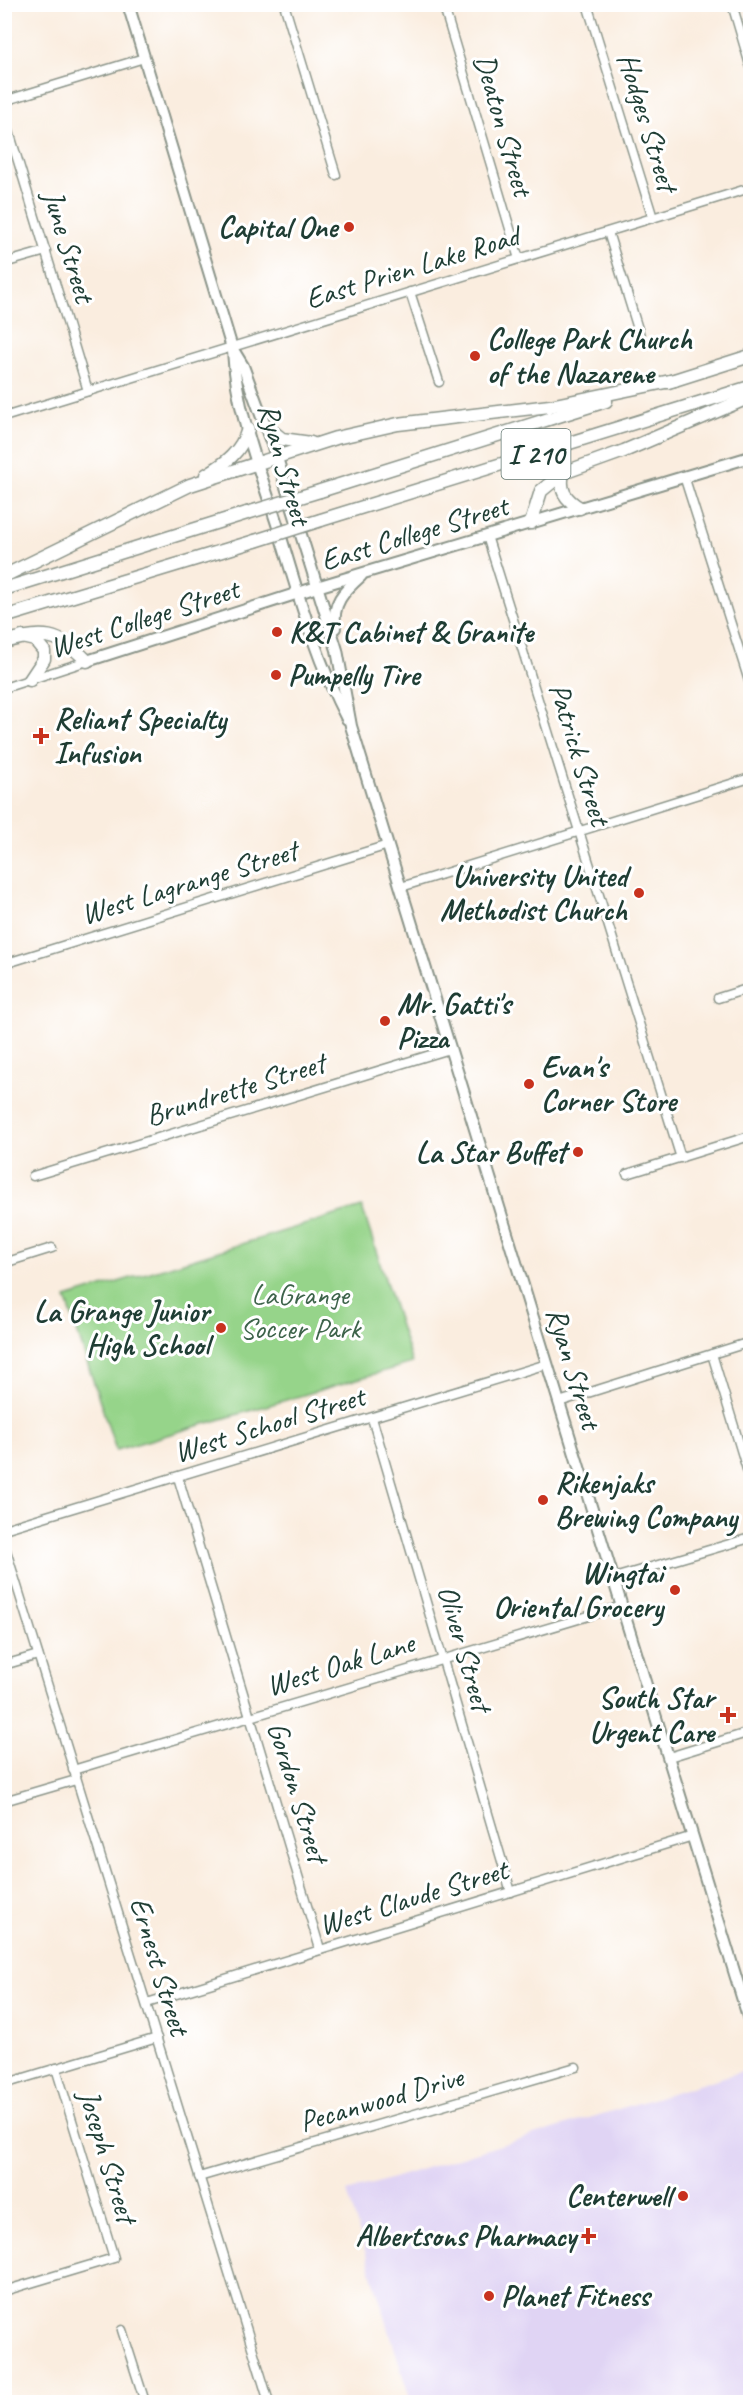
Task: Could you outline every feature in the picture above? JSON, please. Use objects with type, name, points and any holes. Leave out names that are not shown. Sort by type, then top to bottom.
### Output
[{"type":"highway","name":"I 210","points":[[4,589],[750,356]]},
{"type":"highway","points":[[179,490],[336,438],[398,424],[550,406],[675,380]]},
{"type":"highway","name":"I 210","points":[[4,617],[750,387]]},
{"type":"highway","points":[[531,523],[541,491],[563,472],[624,451],[750,397]]},
{"type":"highway","points":[[266,426],[282,439],[293,443],[336,438]]},
{"type":"highway","points":[[4,576],[179,490],[233,456],[243,446],[249,429]]},
{"type":"highway","points":[[563,472],[560,483],[564,494],[569,501],[580,508]]},
{"type":"highway","points":[[4,642],[37,634],[50,635],[65,641],[87,661]]},
{"type":"highway","points":[[21,637],[35,640],[44,651],[44,659],[30,680]]},
{"type":"main road","name":"Ryan Street","points":[[128,4],[232,348],[234,369],[258,465],[321,662],[351,726]]},
{"type":"main road","name":"Ryan Street","points":[[232,348],[243,366],[266,426],[337,650],[351,726],[750,2023]]},
{"type":"main road","name":"East College Street","points":[[299,594],[750,457]]},
{"type":"main road","points":[[337,650],[335,605],[340,595],[365,573]]},
{"type":"main road","name":"West College Street","points":[[87,661],[299,594]]},
{"type":"street","points":[[284,4],[336,176]]},
{"type":"street","name":"Deaton Street","points":[[443,4],[519,259]]},
{"type":"street","name":"Hodges Street","points":[[587,4],[653,218]]},
{"type":"street","points":[[732,4],[750,65]]},
{"type":"street","points":[[4,101],[144,58]]},
{"type":"street","name":"June Street","points":[[4,115],[88,391]]},
{"type":"street","name":"East Prien Lake Road","points":[[4,417],[750,188]]},
{"type":"street","points":[[608,232],[642,342]]},
{"type":"street","points":[[4,263],[46,251]]},
{"type":"street","points":[[410,292],[439,382]]},
{"type":"street","points":[[684,476],[750,684]]},
{"type":"street","name":"Patrick Street","points":[[487,536],[681,1158]]},
{"type":"street","name":"West College Street","points":[[4,688],[87,661]]},
{"type":"street","points":[[400,887],[750,778]]},
{"type":"street","name":"West Lagrange Street","points":[[4,964],[388,845]]},
{"type":"street","points":[[718,998],[750,988]]},
{"type":"street","name":"Brundrette Street","points":[[33,1176],[450,1048]]},
{"type":"street","points":[[627,1174],[750,1136]]},
{"type":"street","points":[[4,1263],[52,1248]]},
{"type":"street","points":[[559,1402],[750,1342]]},
{"type":"street","points":[[712,1354],[749,1476]]},
{"type":"street","name":"West School Street","points":[[4,1529],[547,1364]]},
{"type":"street","name":"Oliver Street","points":[[372,1418],[511,1892]]},
{"type":"street","name":"Gordon Street","points":[[178,1477],[320,1949]]},
{"type":"street","points":[[614,1578],[750,1538]]},
{"type":"street","name":"Ernest Street","points":[[4,1544],[269,2403]]},
{"type":"street","name":"West Oak Lane","points":[[4,1801],[74,1775],[251,1717],[622,1606]]},
{"type":"street","points":[[4,1665],[38,1655]]},
{"type":"street","points":[[669,1757],[750,1732]]},
{"type":"street","name":"West Claude Street","points":[[147,2003],[693,1836]]},
{"type":"street","points":[[4,2084],[157,2038]]},
{"type":"street","name":"Pecanwood Drive","points":[[200,2177],[576,2067]]},
{"type":"street","name":"Joseph Street","points":[[4,2291],[114,2258],[56,2068]]},
{"type":"street","points":[[122,2330],[145,2403]]},
{"type":"shaded area","points":[[750,2069],[750,2402],[411,2402],[347,2192]]},
{"type":"green space","name":"LaGrange Soccer Park","points":[[362,1207],[412,1363],[116,1450],[66,1298]]},
{"type":"place","name":"Capital One","points":[[349,227]]},
{"type":"place","name":"College Park Church of the Nazarene","points":[[475,356]]},
{"type":"place","name":"K&T Cabinet & Granite","points":[[277,632]]},
{"type":"place","name":"Pumpelly Tire","points":[[276,675]]},
{"type":"place","name":"Reliant Specialty Infusion","points":[[41,736]]},
{"type":"place","name":"University United Methodist Church","points":[[639,893]]},
{"type":"place","name":"Mr. Gatti's Pizza","points":[[385,1021]]},
{"type":"place","name":"Evan's Corner Store","points":[[529,1084]]},
{"type":"place","name":"La Star Buffet","points":[[578,1152]]},
{"type":"place","name":"La Grange Junior High School","points":[[221,1328]]},
{"type":"place","name":"Rikenjaks Brewing Company","points":[[543,1500]]},
{"type":"place","name":"Wingtai Oriental Grocery","points":[[675,1590]]},
{"type":"place","name":"South Star Urgent Care","points":[[728,1715]]},
{"type":"place","name":"Centerwell","points":[[683,2196]]},
{"type":"place","name":"Albertsons Pharmacy","points":[[588,2236]]},
{"type":"place","name":"Planet Fitness","points":[[489,2296]]}]
